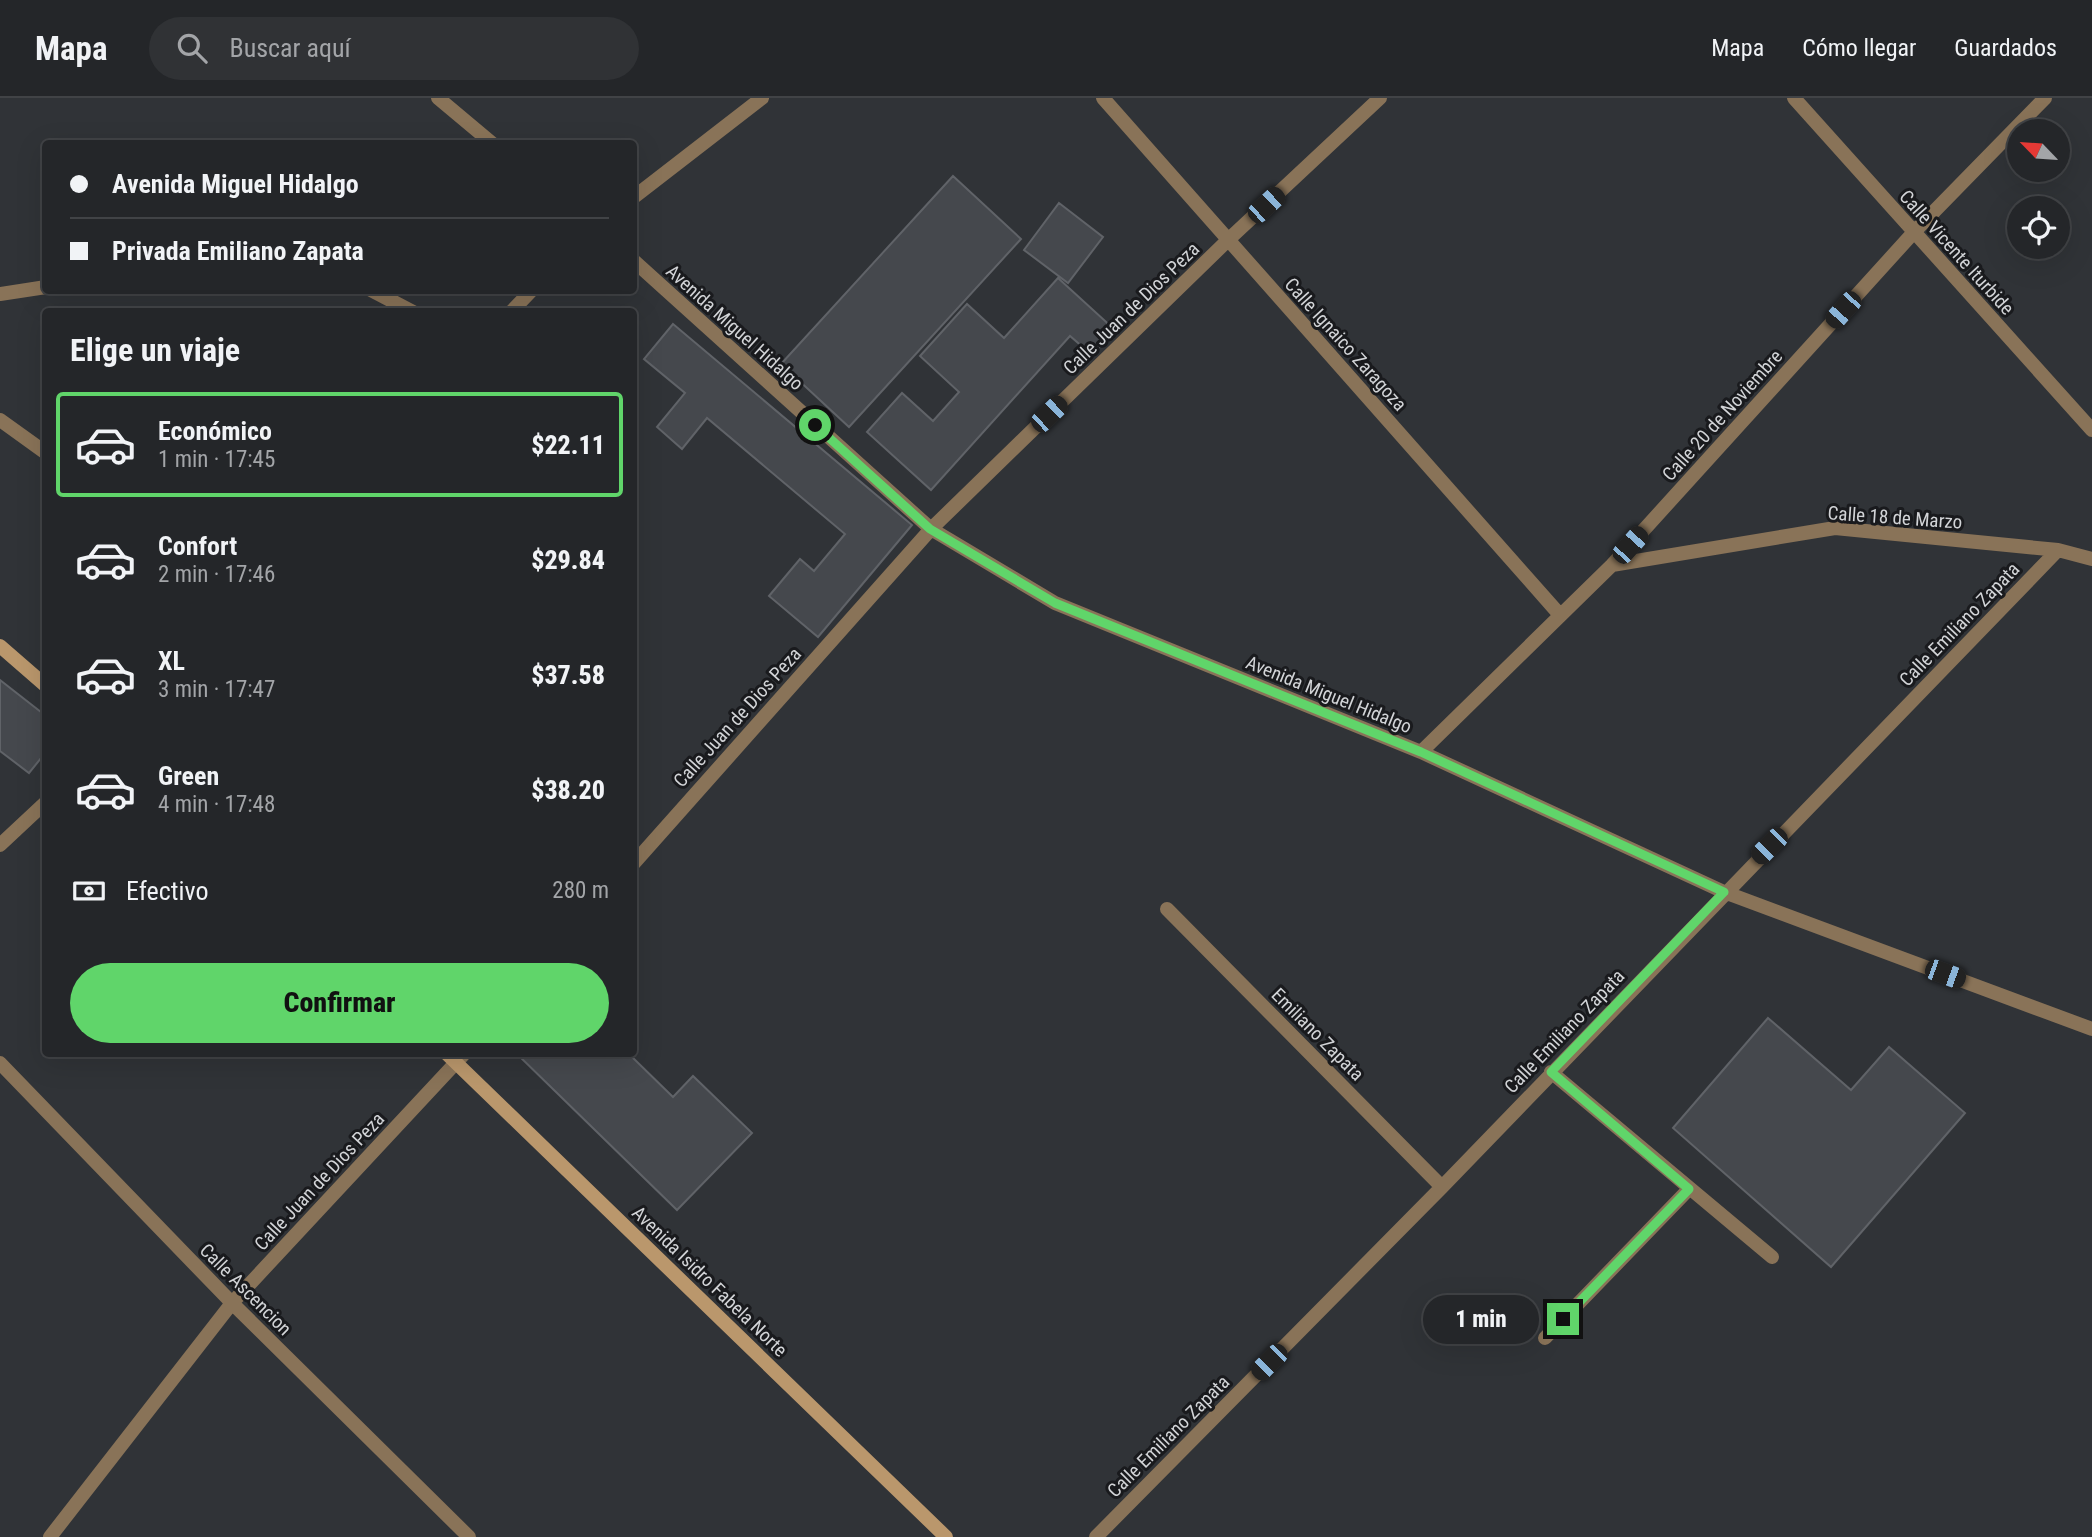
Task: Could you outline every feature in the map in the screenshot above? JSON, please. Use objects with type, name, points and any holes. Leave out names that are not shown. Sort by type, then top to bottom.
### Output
[{"type":"main road","points":[[0,646],[42,683]]},
{"type":"main road","name":"Avenida Isidro Fabela Norte","points":[[457,1057],[946,1537]]},
{"type":"street","points":[[438,98],[488,140]]},
{"type":"street","points":[[637,195],[762,98]]},
{"type":"street","name":"Calle Ignaico Zaragoza","points":[[1102,98],[1560,615]]},
{"type":"street","name":"Calle Juan de Dios Peza","points":[[637,860],[930,529],[1228,240],[1380,98]]},
{"type":"street","name":"Calle Vicente Iturbide","points":[[1794,98],[2092,430]]},
{"type":"street","name":"Calle 20 de Noviembre","points":[[1421,752],[1612,565],[1914,232],[2045,98]]},
{"type":"street","name":"Avenida Miguel Hidalgo","points":[[637,264],[930,529],[1055,603],[1421,752],[1724,892],[2092,1029]]},
{"type":"street","points":[[0,294],[42,288]]},
{"type":"street","points":[[379,294],[405,308]]},
{"type":"street","points":[[515,308],[528,294]]},
{"type":"street","points":[[0,419],[42,450]]},
{"type":"street","name":"Calle 18 de Marzo","points":[[1612,565],[1835,528],[2058,550],[2092,559]]},
{"type":"street","name":"Calle Emiliano Zapata","points":[[1096,1537],[1442,1187],[1724,892],[2058,550]]},
{"type":"street","points":[[0,845],[42,806]]},
{"type":"street","name":"Emiliano Zapata","points":[[1167,909],[1442,1187]]},
{"type":"street","name":"Calle Juan de Dios Peza","points":[[50,1537],[232,1303],[455,1057]]},
{"type":"street","name":"Calle Ascencion","points":[[0,1063],[232,1303],[469,1537]]},
{"type":"street","points":[[1551,1072],[1772,1257]]},
{"type":"street","points":[[1545,1338],[1689,1189]]},
{"type":"building","points":[[953,176],[1021,239],[849,427],[781,364]]},
{"type":"building","points":[[1059,203],[1103,237],[1068,283],[1024,250]]},
{"type":"building","points":[[1058,278],[1115,330],[1092,355],[1070,336],[931,490],[867,432],[902,393],[933,421],[959,392],[920,356],[967,304],[1004,338]]},
{"type":"building","points":[[673,324],[912,525],[818,637],[769,596],[800,559],[814,571],[845,534],[707,418],[682,449],[657,427],[685,393],[644,359]]},
{"type":"building","points":[[0,680],[42,713],[42,757],[29,773],[0,751]]},
{"type":"building","points":[[1768,1018],[1851,1090],[1889,1047],[1965,1113],[1831,1267],[1673,1128]]},
{"type":"building","points":[[520,1057],[632,1057],[673,1097],[693,1076],[752,1133],[677,1210]]},
{"type":"route","points":[[815,425],[930,529],[1055,603],[1421,752],[1724,892],[1551,1072],[1689,1189],[1563,1319]]}]
